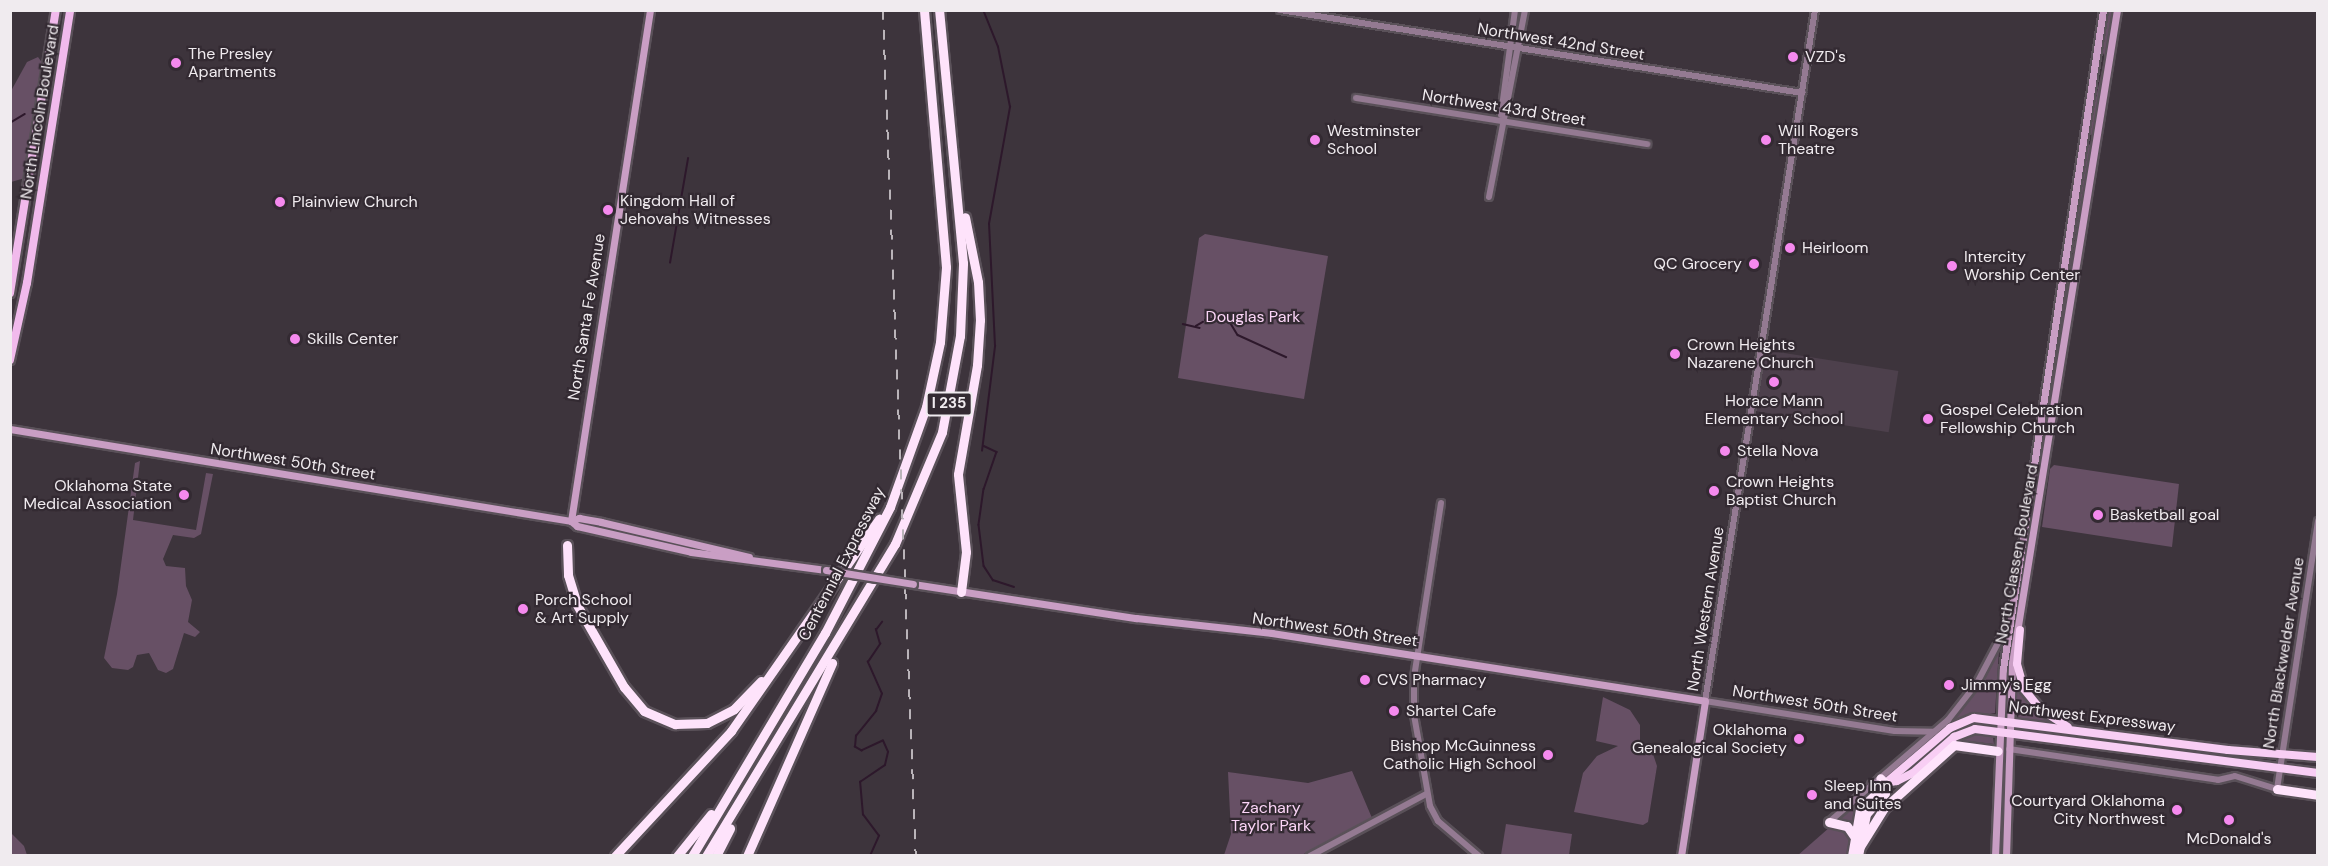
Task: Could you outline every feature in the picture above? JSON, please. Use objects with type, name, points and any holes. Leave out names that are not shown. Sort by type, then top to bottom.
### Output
[{"type":"highway","name":"Centennial Expressway","points":[[730,792],[825,633],[897,488],[926,407],[945,295],[945,224],[924,10]]},
{"type":"highway","name":"Centennial Expressway","points":[[751,786],[848,625],[910,514],[942,432],[952,391],[963,289],[954,162],[939,10]]},
{"type":"highway","points":[[954,162],[978,282],[980,320],[974,385],[958,474],[966,552],[956,591]]},
{"type":"highway","points":[[615,855],[731,731],[808,624],[897,488]]},
{"type":"highway","points":[[567,545],[569,579],[580,612],[631,698],[644,711],[665,721],[696,725],[731,712],[808,624]]},
{"type":"highway","points":[[747,855],[848,625]]},
{"type":"highway","points":[[2020,630],[2017,664],[2024,689],[2040,709],[2074,729]]},
{"type":"highway","name":"Northwest Expressway","points":[[1883,781],[1950,728],[1974,718],[2282,755],[2318,757]]},
{"type":"highway","points":[[1934,732],[1950,728]]},
{"type":"highway","name":"Northwest Expressway","points":[[1872,785],[1913,773],[1960,733],[1975,729],[2318,773]]},
{"type":"highway","points":[[1856,853],[1890,802],[1954,745],[1998,751]]},
{"type":"highway","points":[[1865,822],[1913,773]]},
{"type":"highway","points":[[1856,853],[1872,805],[1885,793],[1883,781]]},
{"type":"highway","points":[[1856,853],[1854,836],[1860,809],[1883,781]]},
{"type":"highway","points":[[706,855],[751,786]]},
{"type":"highway","points":[[716,855],[751,786]]},
{"type":"highway","points":[[2277,789],[2318,795]]},
{"type":"highway","points":[[677,855],[730,792]]},
{"type":"highway","points":[[692,855],[730,792]]},
{"type":"highway","points":[[1828,822],[1847,826],[1854,836]]},
{"type":"main road","name":"North Lincoln Boulevard","points":[[10,293],[56,10]]},
{"type":"main road","name":"North Lincoln Boulevard","points":[[10,360],[27,283],[70,10]]},
{"type":"main road","name":"North Santa Fe Avenue","points":[[571,521],[650,10]]},
{"type":"main road","name":"North Classen Boulevard","points":[[1995,855],[1998,731],[2001,720],[2009,621],[2103,10]]},
{"type":"main road","name":"North Classen Boulevard","points":[[2006,855],[2012,663],[2020,630],[2117,10]]},
{"type":"main road","points":[[49,56],[62,59]]},
{"type":"main road","name":"Northwest 50th Street","points":[[10,429],[571,521],[577,526],[691,552],[1417,655],[1705,701]]},
{"type":"main road","name":"North Western Avenue","points":[[1681,855],[1705,701]]},
{"type":"street","name":"Northwest 42nd Street","points":[[1280,10],[1802,93]]},
{"type":"street","points":[[1490,197],[1502,121],[1515,10]]},
{"type":"street","points":[[1502,121],[1519,49],[1525,10]]},
{"type":"street","name":"North Western Avenue","points":[[1705,701],[1815,10]]},
{"type":"street","name":"Northwest 43rd Street","points":[[1356,98],[1647,144]]},
{"type":"street","points":[[1441,503],[1417,655],[1413,700],[1426,794],[1438,821],[1479,855]]},
{"type":"street","name":"North Blackwelder Avenue","points":[[2277,789],[2318,521]]},
{"type":"street","points":[[1883,781],[1934,732],[1977,683],[2009,621]]},
{"type":"street","name":"Northwest 50th Street","points":[[1705,701],[1909,732],[1934,732]]},
{"type":"street","name":"Northwest 50th Street","points":[[1909,732],[1919,737],[1916,748]]},
{"type":"street","points":[[2009,749],[2218,780],[2235,776],[2277,789]]},
{"type":"street","points":[[1828,822],[1872,785]]},
{"type":"street","points":[[1310,855],[1426,794]]},
{"type":"shaded area","points":[[1766,350],[1898,371],[1889,432],[1756,411]]},
{"type":"green space","points":[[2108,11],[2115,11],[2105,57],[2102,51]]},
{"type":"green space","points":[[38,57],[43,64],[25,178],[11,182],[11,91],[27,62]]},
{"type":"green space","points":[[2103,65],[2105,68],[2092,136],[2089,130]]},
{"type":"green space","points":[[2091,143],[2076,247],[2074,248],[2086,148]]},
{"type":"green space","name":"Douglas Park","points":[[1205,234],[1328,256],[1304,399],[1178,378],[1199,238]]},
{"type":"green space","points":[[2072,256],[2074,257],[2064,317],[2061,311]]},
{"type":"green space","points":[[2062,324],[2055,386],[2053,387],[2050,381]]},
{"type":"green space","points":[[2051,395],[2042,455],[2040,455],[2047,400]]},
{"type":"green space","points":[[140,461],[133,520],[196,530],[206,473],[213,474],[201,534],[194,538],[173,535],[163,559],[166,566],[185,568],[186,586],[192,600],[188,622],[200,632],[195,637],[184,633],[173,669],[166,673],[158,670],[149,653],[137,655],[133,667],[128,670],[112,668],[104,658],[117,594],[135,463]]},
{"type":"green space","points":[[2054,465],[2179,484],[2172,547],[2042,527],[2050,469]]},
{"type":"green space","points":[[1999,649],[1995,713],[1963,719],[1943,728],[1975,691]]},
{"type":"green space","points":[[2014,674],[2037,711],[2052,724],[2016,717]]},
{"type":"green space","points":[[1603,697],[1630,710],[1640,725],[1640,749],[1652,751],[1657,766],[1648,822],[1643,825],[1574,812],[1583,773],[1597,756],[1618,746],[1596,741]]},
{"type":"green space","points":[[1980,733],[1993,737],[1994,744],[1957,740]]},
{"type":"green space","name":"Zachary Taylor Park","points":[[1352,771],[1372,818],[1302,855],[1224,855],[1231,834],[1228,772],[1308,783]]},
{"type":"green space","points":[[1877,786],[1860,803],[1851,827],[1839,820]]},
{"type":"green space","points":[[1506,824],[1572,834],[1569,855],[1501,855]]},
{"type":"green space","points":[[1830,827],[1844,828],[1851,834],[1849,855],[1797,856]]},
{"type":"green space","points":[[11,833],[24,846],[27,855],[11,855]]},
{"type":"waterway","points":[[982,451],[995,346],[989,224],[1010,107],[998,47],[983,10]]},
{"type":"waterway","points":[[10,123],[25,114]]},
{"type":"waterway","points":[[670,263],[688,159]]},
{"type":"waterway","points":[[1205,320],[1227,317],[1238,335],[1286,357]]},
{"type":"waterway","points":[[1196,326],[1203,322]]},
{"type":"waterway","points":[[1183,324],[1200,328]]},
{"type":"waterway","points":[[984,446],[997,452],[984,489],[979,525],[984,566],[993,580],[1014,587]]},
{"type":"waterway","points":[[870,856],[879,836],[863,815],[860,782],[885,765],[888,752],[883,741],[862,751],[855,747],[856,736],[876,711],[882,694],[868,662],[880,644],[876,630],[882,622]]},
{"type":"railway","points":[[883,10],[916,856]]},
{"type":"place","name":"VZD's","points":[[1793,57]]},
{"type":"place","name":"The Presley Apartments","points":[[176,63]]},
{"type":"place","name":"Westminster School","points":[[1315,140]]},
{"type":"place","name":"Will Rogers Theatre","points":[[1766,140]]},
{"type":"place","name":"Plainview Church","points":[[280,202]]},
{"type":"place","name":"Kingdom Hall of Jehovahs Witnesses","points":[[608,210]]},
{"type":"place","name":"Heirloom","points":[[1790,248]]},
{"type":"place","name":"QC Grocery","points":[[1754,264]]},
{"type":"place","name":"Intercity Worship Center","points":[[1952,266]]},
{"type":"place","name":"Skills Center","points":[[295,339]]},
{"type":"place","name":"Crown Heights Nazarene Church","points":[[1675,354]]},
{"type":"place","name":"Horace Mann Elementary School","points":[[1774,382]]},
{"type":"place","name":"Gospel Celebration Fellowship Church","points":[[1928,419]]},
{"type":"place","name":"Stella Nova","points":[[1725,451]]},
{"type":"place","name":"Crown Heights Baptist Church","points":[[1714,491]]},
{"type":"place","name":"Oklahoma State Medical Association","points":[[184,495]]},
{"type":"place","name":"Basketball goal","points":[[2098,515]]},
{"type":"place","name":"Porch School & Art Supply","points":[[523,609]]},
{"type":"place","name":"CVS Pharmacy","points":[[1365,680]]},
{"type":"place","name":"Jimmy's Egg","points":[[1949,685]]},
{"type":"place","name":"Shartel Cafe","points":[[1394,711]]},
{"type":"place","name":"Oklahoma Genealogical Society","points":[[1799,739]]},
{"type":"place","name":"Bishop McGuinness Catholic High School","points":[[1548,755]]},
{"type":"place","name":"Sleep Inn and Suites","points":[[1812,795]]},
{"type":"place","name":"Courtyard Oklahoma City Northwest","points":[[2177,810]]},
{"type":"place","name":"McDonald's","points":[[2229,820]]}]
